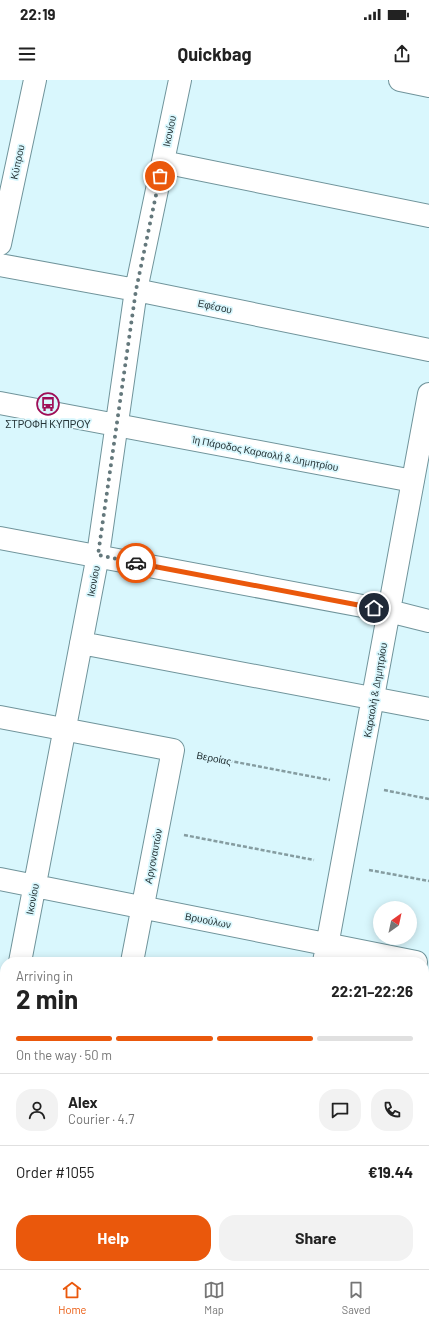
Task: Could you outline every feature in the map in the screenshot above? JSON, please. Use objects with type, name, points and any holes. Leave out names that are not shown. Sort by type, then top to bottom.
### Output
[{"type":"street","name":"Κύπρου","points":[[0,244],[35,80]]},
{"type":"street","name":"Ικονίου","points":[[21,957],[98,555],[136,290],[180,80]]},
{"type":"street","points":[[400,80],[429,86]]},
{"type":"street","points":[[163,162],[429,216]]},
{"type":"street","name":"Εφέσου","points":[[0,264],[136,290],[429,350]]},
{"type":"street","name":"Καραολή & Δημητρίου","points":[[326,953],[429,394]]},
{"type":"street","name":"1η Πάροδος Καραολή & Δημητρίου","points":[[0,403],[413,481]]},
{"type":"street","points":[[0,538],[98,555],[429,620]]},
{"type":"street","points":[[82,643],[429,709]]},
{"type":"street","points":[[0,717],[173,750]]},
{"type":"street","name":"Αργοναυτών","points":[[133,957],[173,750]]},
{"type":"street","name":"Βρυούλων","points":[[0,879],[143,907],[326,953],[366,957]]},
{"type":"path","name":"Βεροίας","points":[[173,750],[429,799]]},
{"type":"path","points":[[158,830],[342,866],[429,881]]},
{"type":"way so far","points":[[136,563],[98,555],[136,290],[160,176]]},
{"type":"place","name":"ΣΤΡΟΦΗ ΚΥΠΡΟΥ","points":[[48,404]]},
{"type":"route","points":[[136,563],[374,608]]}]
